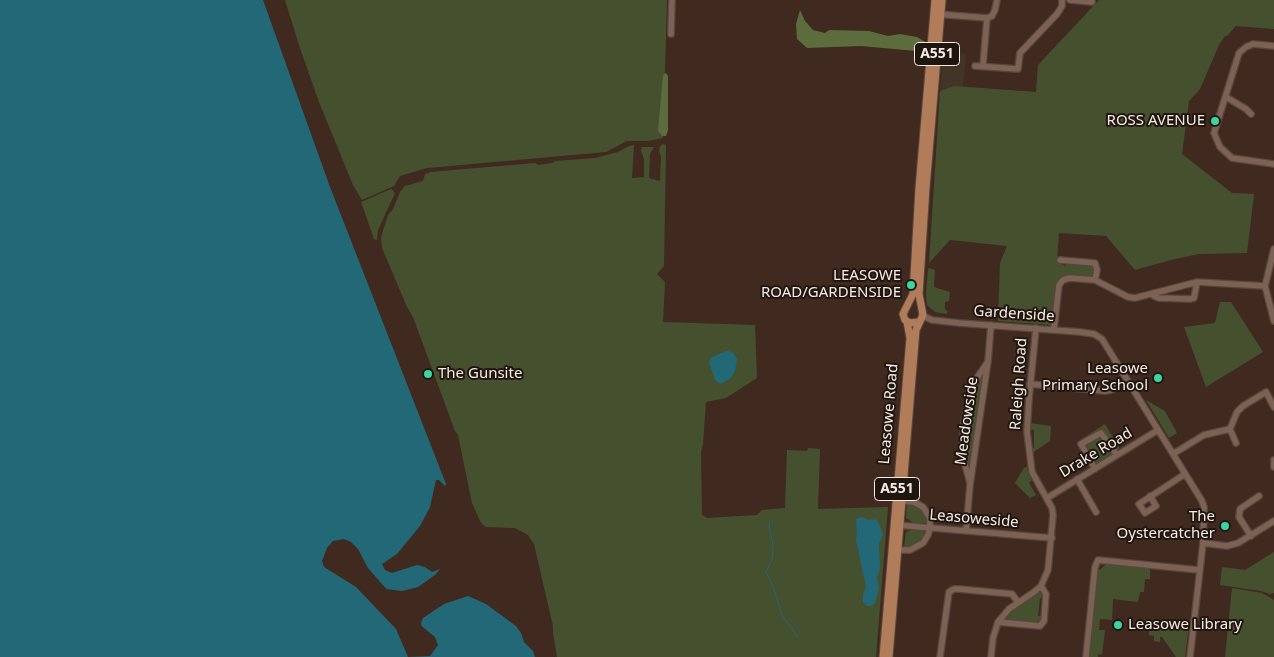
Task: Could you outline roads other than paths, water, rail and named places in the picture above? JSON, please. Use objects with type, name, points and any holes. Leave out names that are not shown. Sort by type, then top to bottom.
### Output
[{"type":"main road","name":"A551","points":[[922,308],[920,294],[937,14],[935,0]]},
{"type":"main road","name":"A551","points":[[908,306],[913,294],[919,188],[937,14],[942,0]]},
{"type":"main road","points":[[916,304],[922,308],[921,319],[913,324],[907,322],[903,314],[908,306],[916,304]]},
{"type":"main road","name":"Leasowe Road","points":[[889,657],[898,550],[897,525],[902,501],[916,330],[921,319]]},
{"type":"main road","name":"Leasowe Road","points":[[883,657],[897,525],[910,338],[907,322]]},
{"type":"street","points":[[671,34],[672,0]]},
{"type":"street","points":[[937,14],[987,18],[992,16],[997,0]]},
{"type":"street","points":[[975,66],[1018,69],[1020,53],[1057,14],[1062,6],[1062,0]]},
{"type":"street","points":[[1070,0],[1092,2]]},
{"type":"street","points":[[983,66],[987,18]]},
{"type":"street","points":[[1274,46],[1253,44],[1239,53],[1214,132],[1220,147],[1227,154],[1238,160],[1274,164]]},
{"type":"street","points":[[1226,97],[1251,114]]},
{"type":"street","points":[[1274,249],[1265,286],[1274,321]]},
{"type":"street","points":[[1060,260],[1095,263],[1097,270],[1095,280]]},
{"type":"street","points":[[1054,329],[1059,285],[1063,280],[1070,278],[1095,280],[1128,297],[1142,297],[1197,282],[1265,286]]},
{"type":"street","points":[[1153,293],[1154,296],[1159,298],[1194,298],[1197,282]]},
{"type":"street","name":"Gardenside","points":[[921,319],[1054,329],[1094,334],[1102,339],[1128,381]]},
{"type":"street","name":"Meadowside","points":[[966,531],[970,485],[988,361],[991,325]]},
{"type":"street","name":"Raleigh Road","points":[[1036,328],[1027,432],[1029,456],[1032,472],[1047,498],[1053,515],[1048,570],[1040,586]]},
{"type":"street","name":"Meadowside","points":[[970,485],[962,453],[964,423],[968,403],[977,378],[988,361]]},
{"type":"street","points":[[1030,384],[1105,391],[1128,381],[1202,501],[1205,511],[1203,543],[1190,657]]},
{"type":"street","points":[[1236,444],[1230,429],[1237,412],[1243,406],[1266,392],[1274,407]]},
{"type":"street","points":[[1173,454],[1204,435],[1230,429]]},
{"type":"street","name":"Drake Road","points":[[1047,498],[1158,430]]},
{"type":"street","points":[[1095,469],[1080,444],[1101,432],[1118,455]]},
{"type":"street","points":[[1274,460],[1274,466]]},
{"type":"street","points":[[1150,496],[1185,474]]},
{"type":"street","points":[[1077,479],[1096,512]]},
{"type":"street","points":[[1251,536],[1239,517],[1240,509],[1259,496]]},
{"type":"street","points":[[898,550],[910,550],[923,543],[930,528],[930,518],[923,507],[914,502],[902,501]]},
{"type":"street","points":[[1203,543],[1227,546],[1238,543],[1274,521]]},
{"type":"street","name":"Leasoweside","points":[[897,525],[1052,538]]},
{"type":"street","points":[[1086,657],[1095,567],[1098,560],[1199,570]]},
{"type":"street","points":[[991,657],[993,638],[998,622],[1009,609],[1027,598],[1040,586],[1046,594],[1044,621],[1040,626],[998,622]]},
{"type":"street","points":[[940,657],[949,592],[959,589],[1012,594],[1018,602]]},
{"type":"water","points":[[0,0],[263,0],[330,187],[446,484],[445,486],[439,480],[436,480],[430,507],[420,526],[397,554],[382,564],[385,570],[392,573],[417,565],[425,567],[432,572],[440,569],[418,587],[402,591],[386,589],[346,547],[336,551],[335,561],[409,639],[421,645],[426,636],[421,623],[423,618],[444,604],[468,596],[486,604],[516,626],[524,642],[533,651],[535,657],[0,657]]},
{"type":"water","points":[[729,350],[737,359],[735,371],[731,378],[720,384],[715,380],[709,362],[712,357]]},
{"type":"water","points":[[862,517],[869,520],[877,519],[883,534],[879,544],[880,568],[877,578],[879,589],[875,603],[871,606],[867,606],[863,602],[863,594],[866,587],[856,540],[856,519]]},
{"type":"waterway","points":[[770,521],[773,546],[772,559],[766,572],[773,586],[782,615],[797,638]]},
{"type":"place","name":"ROSS AVENUE","points":[[1215,121]]},
{"type":"place","name":"LEASOWE ROAD/GARDENSIDE","points":[[911,285]]},
{"type":"place","name":"The Gunsite","points":[[428,374]]},
{"type":"place","name":"Leasowe Primary School","points":[[1158,378]]},
{"type":"place","name":"The Oystercatcher","points":[[1225,526]]},
{"type":"place","name":"Leasowe Library","points":[[1118,625]]}]
